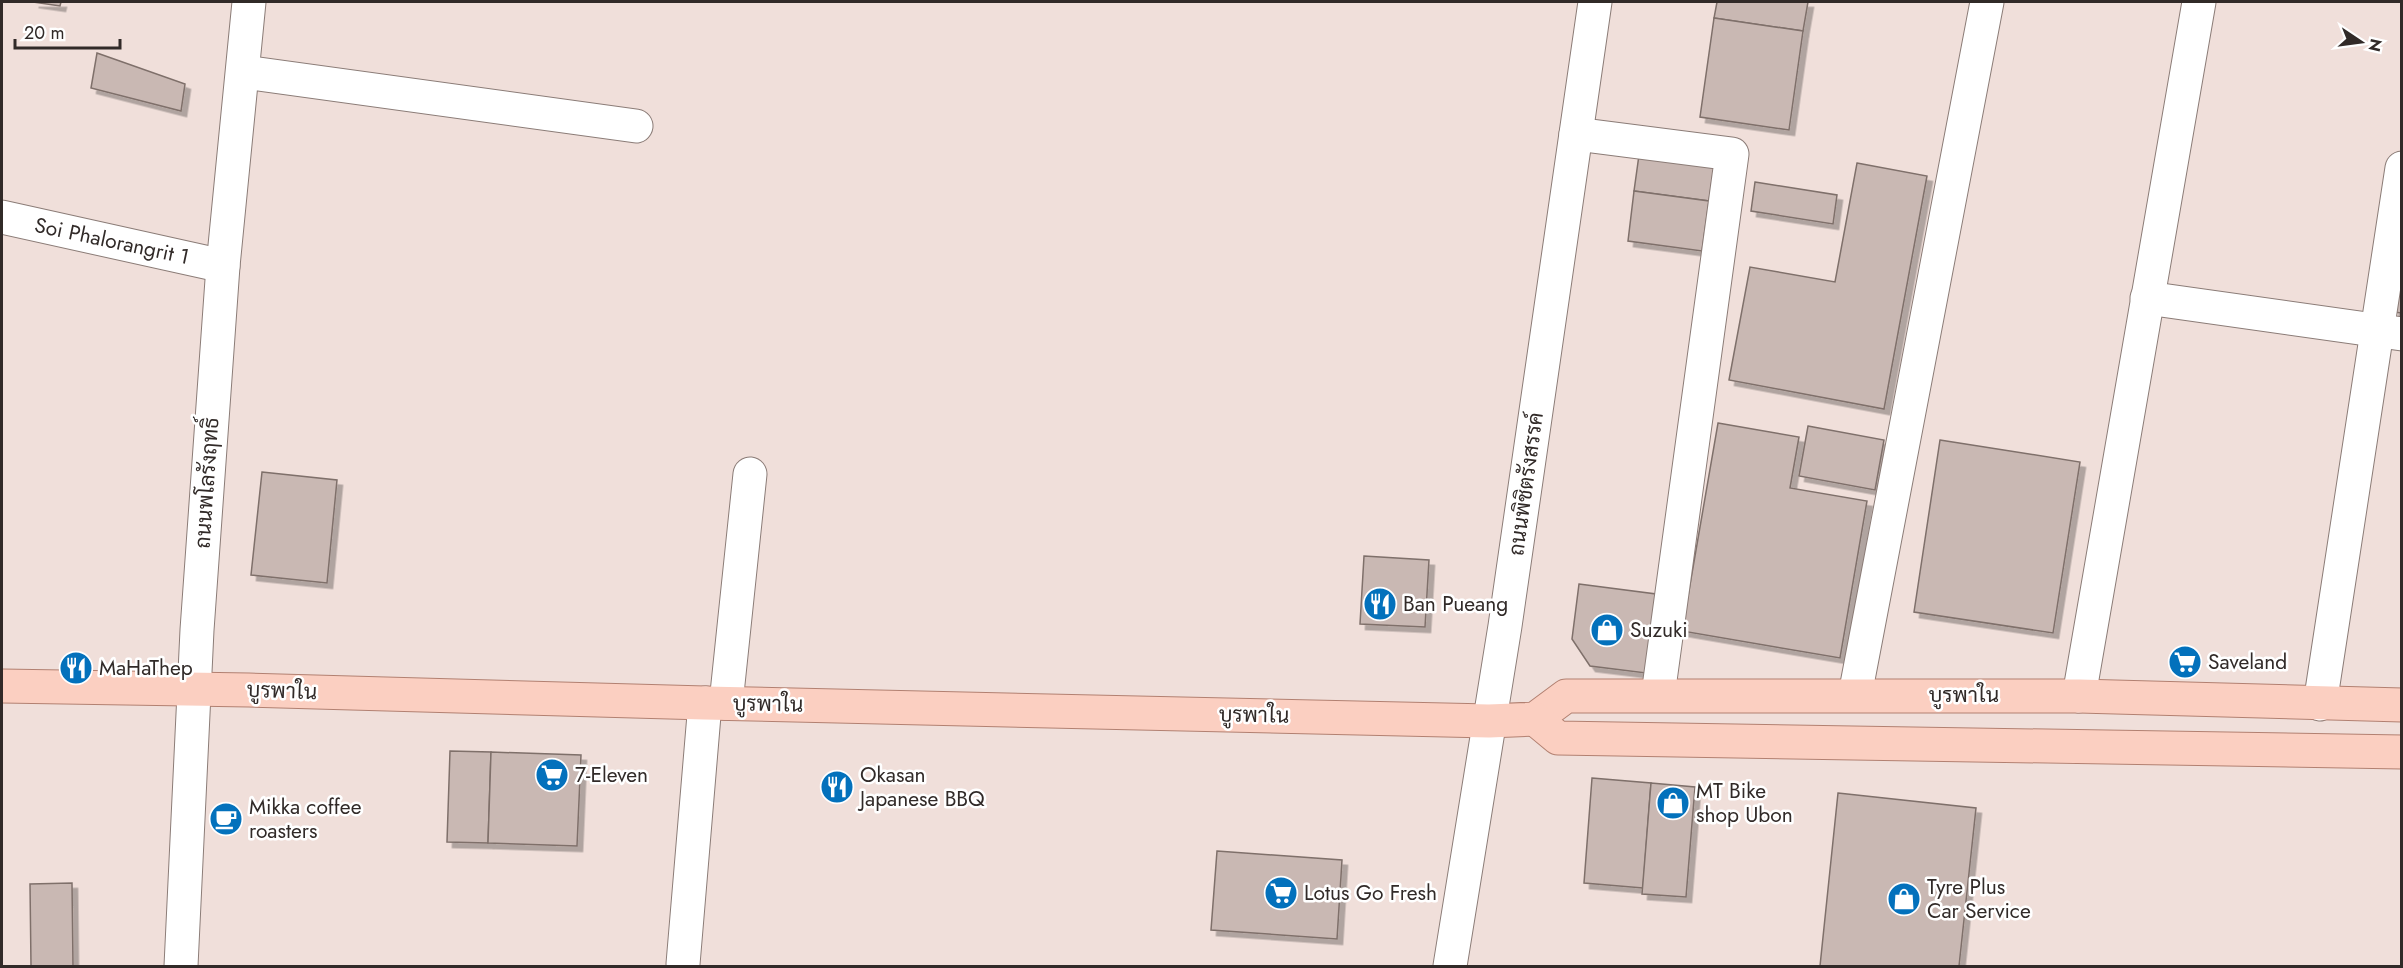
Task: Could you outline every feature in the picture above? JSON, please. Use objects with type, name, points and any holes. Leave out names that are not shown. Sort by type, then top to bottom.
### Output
[{"type":"main road","name":"บูรพาใน","points":[[2,686],[249,690],[1489,721],[1535,719],[1566,696],[2079,696],[2402,705]]},
{"type":"main road","points":[[2076,747],[2079,696]]},
{"type":"main road","points":[[1535,719],[1558,738],[2402,752]]},
{"type":"street","name":"ถนนพโลรังฤทธิ์","points":[[181,966],[194,690],[223,266],[244,72],[249,2]]},
{"type":"street","name":"ถนนพิชิตรังสรรค์","points":[[1450,966],[1504,634],[1595,2]]},
{"type":"street","points":[[1856,695],[1988,2]]},
{"type":"street","points":[[2079,696],[2199,2]]},
{"type":"street","points":[[244,72],[636,126]]},
{"type":"street","points":[[1576,134],[1732,154],[1658,695]]},
{"type":"street","points":[[2320,704],[2389,331],[2402,168]]},
{"type":"street","name":"Soi Phalorangrit 1","points":[[2,217],[223,266]]},
{"type":"street","points":[[2147,298],[2389,331]]},
{"type":"street","points":[[683,964],[716,703],[750,474]]},
{"type":"building","points":[[33,2],[61,2],[60,6]]},
{"type":"building","points":[[1717,2],[1808,2],[1803,31],[1714,18]]},
{"type":"building","points":[[1714,18],[1803,31],[1789,130],[1700,117]]},
{"type":"building","points":[[97,53],[185,84],[181,111],[91,88]]},
{"type":"building","points":[[1639,155],[1714,166],[1709,201],[1634,191]]},
{"type":"building","points":[[1857,163],[1927,176],[1884,409],[1729,380],[1750,267],[1835,282]]},
{"type":"building","points":[[1755,182],[1837,195],[1833,224],[1751,211]]},
{"type":"building","points":[[1634,191],[1709,201],[1702,251],[1628,241]]},
{"type":"building","points":[[2402,259],[2402,313],[2393,312]]},
{"type":"building","points":[[1718,423],[1799,437],[1790,488],[1867,501],[1840,658],[1682,631]]},
{"type":"building","points":[[1808,426],[1884,440],[1875,490],[1799,476]]},
{"type":"building","points":[[1940,440],[2080,462],[2053,633],[1914,612]]},
{"type":"building","points":[[262,472],[337,480],[327,583],[251,575]]},
{"type":"building","points":[[1364,556],[1429,560],[1425,627],[1360,624]]},
{"type":"building","points":[[1579,584],[1656,594],[1646,673],[1590,666],[1572,639]]},
{"type":"building","points":[[450,751],[491,752],[488,843],[447,842]]},
{"type":"building","points":[[491,752],[581,755],[577,846],[488,843]]},
{"type":"building","points":[[1592,778],[1651,783],[1643,888],[1584,883]]},
{"type":"building","points":[[1651,783],[1695,787],[1686,897],[1642,894]]},
{"type":"building","points":[[1838,793],[1976,808],[1959,966],[1820,966]]},
{"type":"building","points":[[1217,851],[1342,860],[1337,939],[1211,930]]},
{"type":"building","points":[[72,883],[73,966],[31,966],[30,884]]},
{"type":"place","name":"Ban Pueang","points":[[1380,604]]},
{"type":"place","name":"Suzuki","points":[[1607,630]]},
{"type":"place","name":"Saveland","points":[[2185,662]]},
{"type":"place","name":"MaHaThep","points":[[76,668]]},
{"type":"place","name":"7-Eleven","points":[[552,775]]},
{"type":"place","name":"Okasan Japanese BBQ","points":[[837,787]]},
{"type":"place","name":"MT Bike shop Ubon","points":[[1673,803]]},
{"type":"place","name":"Mikka coffee roasters","points":[[226,819]]},
{"type":"place","name":"Lotus Go Fresh","points":[[1281,893]]},
{"type":"place","name":"Tyre Plus Car Service","points":[[1904,899]]}]
